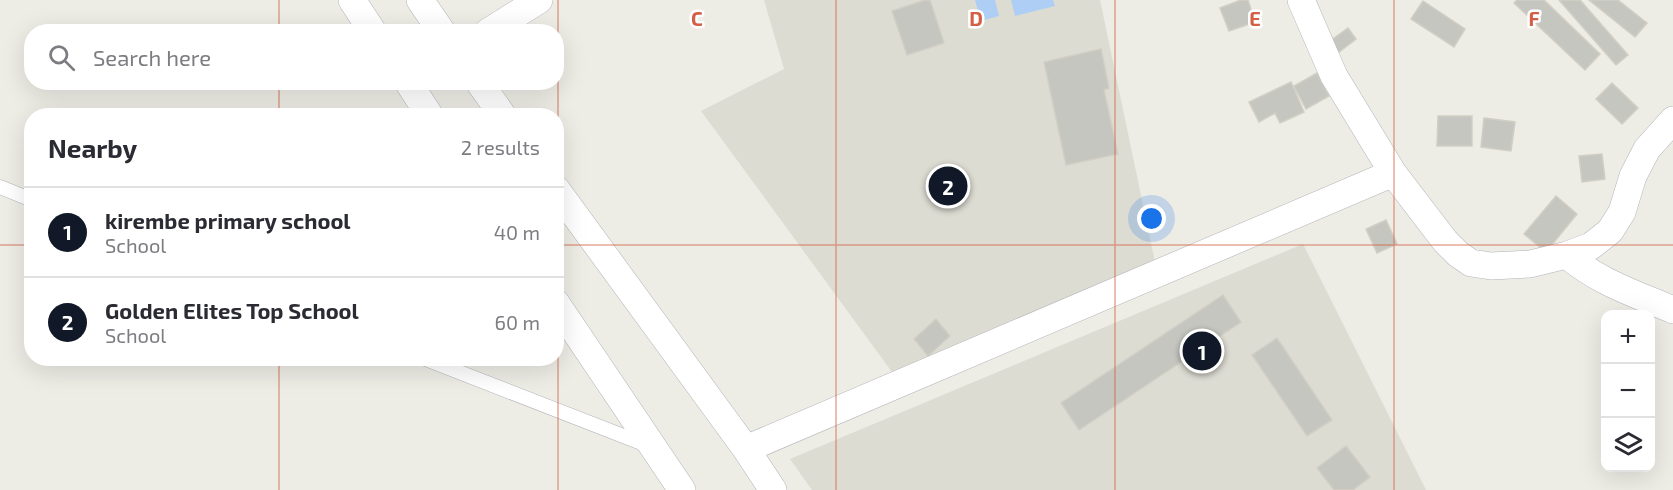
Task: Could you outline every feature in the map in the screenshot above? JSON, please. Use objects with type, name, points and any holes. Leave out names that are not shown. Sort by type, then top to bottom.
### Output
[{"type":"street","points":[[352,0],[368,24]]},
{"type":"street","points":[[420,0],[436,24]]},
{"type":"street","points":[[501,24],[539,0]]},
{"type":"street","points":[[1301,0],[1334,76],[1393,173],[1445,241],[1471,263],[1491,266],[1530,264],[1567,255],[1591,246],[1610,231],[1622,212],[1633,176],[1647,149],[1673,120]]},
{"type":"street","points":[[417,90],[426,108]]},
{"type":"street","points":[[485,90],[497,108]]},
{"type":"street","points":[[746,449],[1393,173]]},
{"type":"street","points":[[564,200],[746,449],[773,490]]},
{"type":"street","points":[[1567,255],[1581,268],[1598,278],[1673,310]]},
{"type":"street","points":[[564,315],[682,490]]},
{"type":"lane","points":[[0,187],[24,197]]},
{"type":"lane","points":[[444,366],[654,448]]},
{"type":"shaded area","points":[[764,0],[1100,0],[1155,262],[892,372],[701,111],[784,69]]},
{"type":"shaded area","points":[[1303,244],[1426,490],[812,490],[790,459]]},
{"type":"water","points":[[975,0],[995,0],[999,16],[981,21]]},
{"type":"water","points":[[1011,0],[1053,0],[1055,6],[1015,16]]},
{"type":"building","points":[[930,0],[944,43],[907,55],[892,11]]},
{"type":"building","points":[[1241,0],[1248,0],[1255,22],[1229,31],[1220,8]]},
{"type":"building","points":[[1517,0],[1544,0],[1600,54],[1585,70],[1514,3]]},
{"type":"building","points":[[1559,0],[1580,0],[1628,55],[1616,65]]},
{"type":"building","points":[[1589,0],[1618,0],[1647,23],[1635,37]]},
{"type":"building","points":[[1423,1],[1465,29],[1454,47],[1411,19]]},
{"type":"building","points":[[1348,28],[1356,39],[1334,56],[1326,44]]},
{"type":"building","points":[[1101,49],[1109,88],[1104,90],[1118,154],[1066,165],[1044,62]]},
{"type":"building","points":[[1317,73],[1329,96],[1306,109],[1294,86]]},
{"type":"building","points":[[1291,82],[1304,112],[1280,123],[1275,113],[1259,122],[1249,102]]},
{"type":"building","points":[[1612,83],[1638,108],[1622,124],[1596,99]]},
{"type":"building","points":[[1438,116],[1472,116],[1472,146],[1437,146]]},
{"type":"building","points":[[1484,118],[1515,122],[1511,151],[1481,147]]},
{"type":"building","points":[[1602,154],[1605,179],[1582,182],[1579,156]]},
{"type":"building","points":[[1556,196],[1577,214],[1546,252],[1524,234]]},
{"type":"building","points":[[1386,220],[1397,244],[1377,253],[1366,229]]},
{"type":"building","points":[[1223,295],[1241,322],[1079,430],[1061,403]]},
{"type":"building","points":[[936,319],[950,336],[928,356],[914,339]]},
{"type":"building","points":[[1277,338],[1332,420],[1307,436],[1252,355]]},
{"type":"building","points":[[1346,446],[1370,477],[1353,490],[1334,490],[1317,468]]},
{"type":"place","name":"Golden Elites Top School","points":[[948,186]]},
{"type":"place","name":"kirembe primary school","points":[[1202,351]]}]
